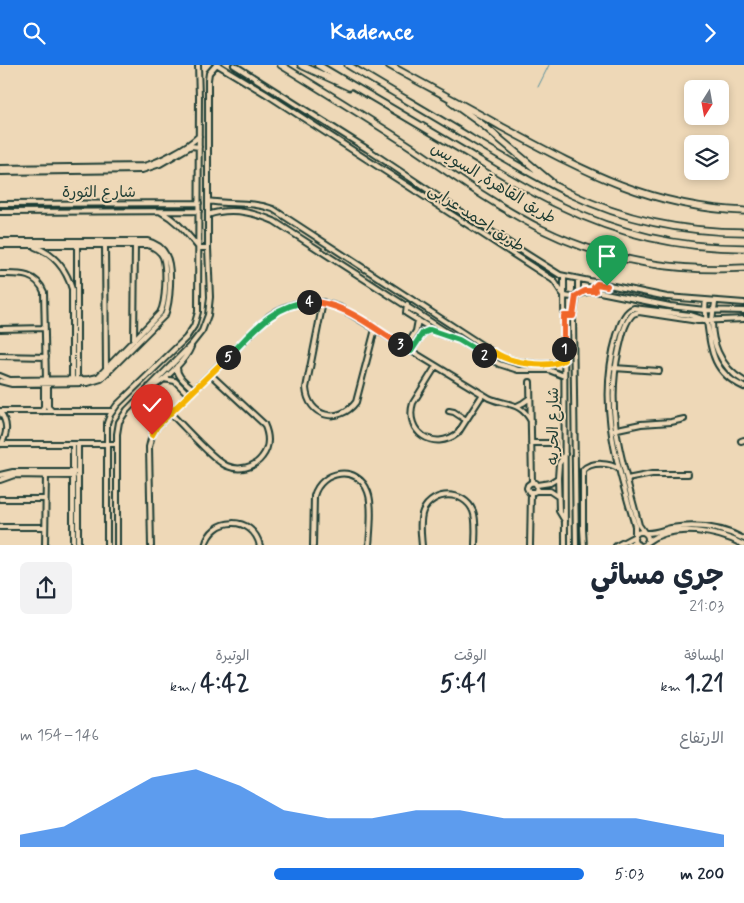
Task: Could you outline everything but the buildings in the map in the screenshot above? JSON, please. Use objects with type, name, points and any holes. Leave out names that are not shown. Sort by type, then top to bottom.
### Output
[{"type":"highway","name":"طريق القاهرة, السويس","points":[[281,65],[505,208],[554,235],[605,254],[649,264],[693,269],[744,268]]},
{"type":"highway","points":[[301,65],[372,97]]},
{"type":"highway","name":"طريق القاهرة, السويس","points":[[318,65],[531,191],[581,216],[650,238],[689,245],[744,250]]},
{"type":"highway","name":"طريق القاهرة, السويس","points":[[348,65],[556,187],[588,202],[642,220],[689,229],[744,232]]},
{"type":"highway","points":[[389,65],[567,162],[608,181],[643,194],[679,203],[744,211]]},
{"type":"highway","points":[[428,87],[483,125],[541,171],[556,187]]},
{"type":"street","points":[[107,545],[108,419],[112,411],[186,338],[196,319],[199,305],[198,65]]},
{"type":"street","points":[[117,545],[117,444],[118,427],[121,418],[127,409],[191,345],[202,331],[208,315],[210,297],[208,249],[208,77],[217,65]]},
{"type":"street","name":"طريق احمد عرابى","points":[[217,65],[553,280],[563,294]]},
{"type":"street","name":"طريق احمد عرابى","points":[[234,65],[473,221],[564,276],[667,297],[744,303]]},
{"type":"street","points":[[199,97],[208,97]]},
{"type":"street","points":[[282,105],[287,98]]},
{"type":"street","points":[[0,168],[144,166],[157,161],[199,136]]},
{"type":"street","points":[[0,172],[142,170],[160,164],[191,146],[199,147]]},
{"type":"street","points":[[208,201],[259,204],[273,209],[509,360],[526,363],[558,363],[564,360]]},
{"type":"street","name":"شارع الثورة","points":[[0,204],[199,203]]},
{"type":"street","points":[[232,203],[232,211]]},
{"type":"street","points":[[84,204],[84,212]]},
{"type":"street","points":[[159,211],[176,221],[199,248],[208,249]]},
{"type":"street","name":"شارع الثورة","points":[[0,212],[199,211]]},
{"type":"street","points":[[208,215],[218,211],[256,213],[274,221],[492,360],[514,369],[544,369],[564,376]]},
{"type":"street","points":[[0,241],[148,245],[156,249],[162,256],[164,265],[162,309],[158,317],[134,341],[130,349]]},
{"type":"street","points":[[0,245],[147,241],[158,245],[166,253],[169,269],[167,310],[162,320],[101,379],[92,381],[8,384],[0,381]]},
{"type":"street","points":[[75,379],[77,243]]},
{"type":"street","points":[[30,245],[47,252],[60,264],[75,295]]},
{"type":"street","points":[[105,245],[106,369]]},
{"type":"street","points":[[134,341],[135,245]]},
{"type":"street","points":[[0,274],[30,276],[37,281],[45,296],[46,382],[42,411]]},
{"type":"street","name":"شارع الحريه","points":[[564,276],[566,545]]},
{"type":"street","points":[[374,285],[379,277]]},
{"type":"street","name":"شارع الحريه","points":[[576,545],[573,316],[578,279]]},
{"type":"street","points":[[595,291],[594,287],[597,284]]},
{"type":"street","points":[[563,294],[570,297],[585,291],[595,291],[662,305],[705,310],[744,311]]},
{"type":"street","points":[[706,301],[705,310],[710,345],[714,357],[721,370],[732,380],[744,387]]},
{"type":"street","points":[[716,301],[713,333],[717,351],[735,376],[744,381]]},
{"type":"street","points":[[323,303],[306,388],[308,399],[315,409],[320,412],[326,415],[338,415],[348,411],[356,402],[375,329]]},
{"type":"street","points":[[151,545],[149,444],[155,429],[273,313],[289,305],[323,303],[339,307],[496,401],[517,406],[525,412],[530,421]]},
{"type":"street","points":[[406,305],[406,313],[434,331]]},
{"type":"street","points":[[638,545],[635,542],[635,526],[616,456],[608,400],[615,345],[627,312],[633,310],[690,315],[713,321],[744,319]]},
{"type":"street","points":[[564,316],[573,316]]},
{"type":"street","points":[[406,347],[416,331],[418,320]]},
{"type":"street","points":[[135,327],[142,333]]},
{"type":"street","points":[[0,329],[45,328]]},
{"type":"street","points":[[411,351],[422,334],[428,330],[459,340]]},
{"type":"street","points":[[416,331],[422,334]]},
{"type":"street","points":[[149,387],[156,386],[178,365],[188,354],[191,345]]},
{"type":"street","points":[[492,360],[494,352]]},
{"type":"street","points":[[0,376],[10,380],[46,382],[75,379],[92,381],[126,353]]},
{"type":"street","points":[[0,357],[46,357]]},
{"type":"street","points":[[178,365],[177,371],[180,377],[194,390]]},
{"type":"street","points":[[436,366],[413,403],[411,414],[413,425],[425,437],[442,440],[458,433],[484,394]]},
{"type":"street","points":[[613,368],[659,371]]},
{"type":"street","points":[[151,373],[158,379]]},
{"type":"street","points":[[170,413],[225,465],[240,469],[250,467],[258,461],[265,453],[268,444],[268,433],[264,424],[210,374]]},
{"type":"street","points":[[732,380],[735,376]]},
{"type":"street","points":[[175,381],[180,377]]},
{"type":"street","points":[[164,379],[175,381],[189,395]]},
{"type":"street","points":[[46,382],[48,407],[52,411]]},
{"type":"street","points":[[530,382],[532,482],[529,483],[527,488],[531,492],[530,545]]},
{"type":"street","points":[[517,406],[530,397]]},
{"type":"street","points":[[0,412],[112,411]]},
{"type":"street","points":[[450,411],[466,420]]},
{"type":"street","points":[[0,412],[4,417],[7,428],[1,445],[117,444]]},
{"type":"street","points":[[613,430],[641,424],[684,419]]},
{"type":"street","points":[[613,430],[640,527],[648,537],[647,543]]},
{"type":"street","points":[[565,437],[576,437]]},
{"type":"street","points":[[531,443],[554,443]]},
{"type":"street","points":[[73,545],[75,445]]},
{"type":"street","points":[[565,454],[559,464],[558,478],[559,511],[565,521]]},
{"type":"street","points":[[584,545],[582,473],[588,466],[611,462],[616,456]]},
{"type":"street","points":[[604,464],[612,465],[619,469]]},
{"type":"street","points":[[0,475],[13,471],[46,474]]},
{"type":"street","points":[[313,545],[315,491],[320,482],[329,476],[344,473],[358,479],[368,491],[370,501],[370,545]]},
{"type":"street","points":[[45,545],[46,474]]},
{"type":"street","points":[[0,480],[9,476],[75,474]]},
{"type":"street","points":[[75,474],[78,545]]},
{"type":"street","points":[[627,479],[652,474],[688,474]]},
{"type":"street","points":[[532,482],[537,485],[550,483],[558,478]]},
{"type":"street","points":[[550,483],[550,491]]},
{"type":"street","points":[[536,491],[537,485]]},
{"type":"street","points":[[531,492],[550,491],[558,497]]},
{"type":"street","points":[[422,545],[422,513],[430,502],[447,495],[460,498],[470,506],[475,518],[475,545]]},
{"type":"street","points":[[0,499],[45,499]]},
{"type":"street","points":[[205,545],[212,531],[220,525],[230,522],[240,523],[249,528],[256,535],[260,545]]},
{"type":"street","points":[[107,526],[117,525]]},
{"type":"street","points":[[0,527],[45,527]]},
{"type":"street","points":[[616,545],[638,533],[652,533],[674,528],[723,533],[744,539]]},
{"type":"street","points":[[626,545],[644,545],[664,535],[695,529]]},
{"type":"street","points":[[723,533],[744,545]]},
{"type":"waterway","points":[[538,87],[549,65]]},
{"type":"route","points":[[152,435],[157,426],[269,316],[289,305],[311,301],[334,305],[411,351],[423,333],[430,330],[459,340],[492,360],[494,352],[509,360],[526,363],[558,363],[564,360],[564,316],[573,316],[576,296],[585,291],[595,291],[594,285],[597,284],[607,286]]}]
